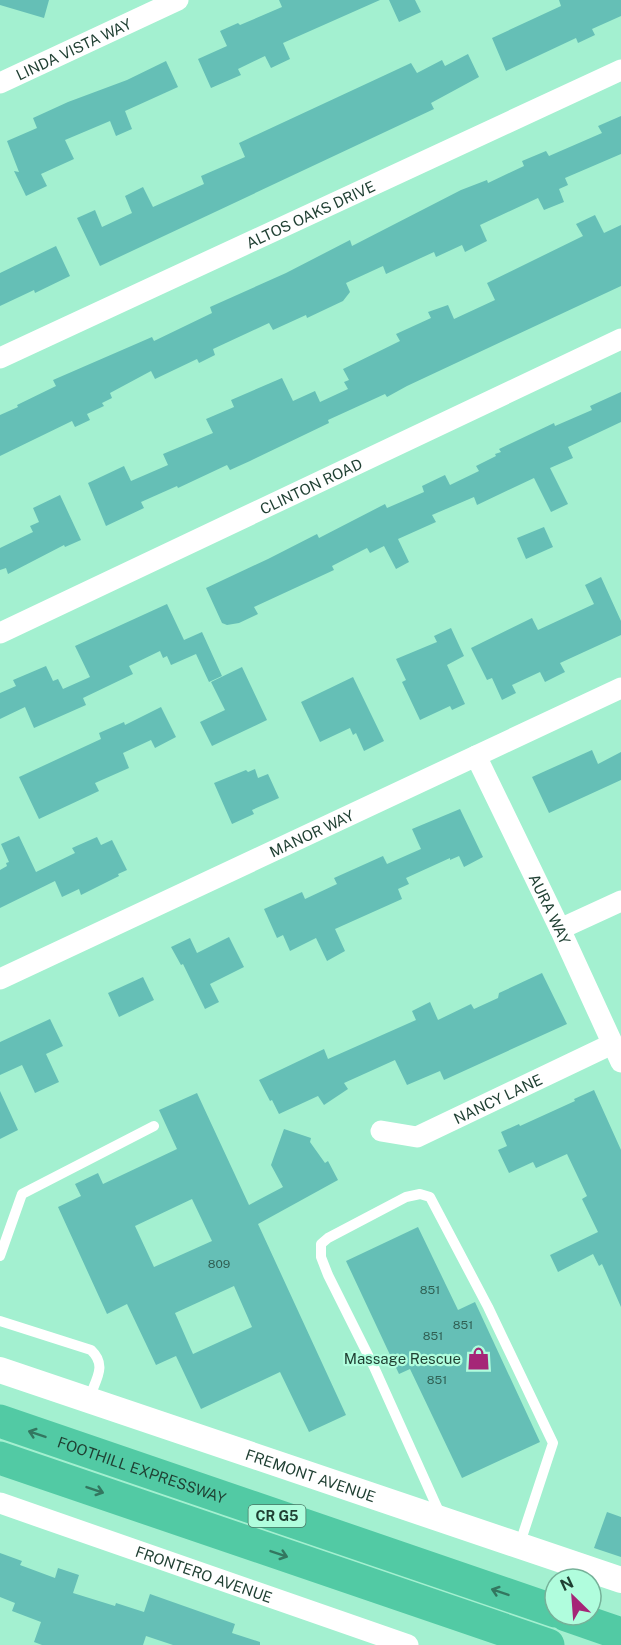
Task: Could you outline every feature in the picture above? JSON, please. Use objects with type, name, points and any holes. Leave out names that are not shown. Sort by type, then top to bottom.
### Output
[{"type":"highway","name":"FOOTHILL EXPRESSWAY","points":[[0,1421],[543,1607]]},
{"type":"highway","name":"CR G5","points":[[0,1458],[548,1645]]},
{"type":"highway","points":[[601,1627],[621,1634]]},
{"type":"street","name":"LINDA VISTA WAY","points":[[0,83],[178,0]]},
{"type":"street","name":"ALTOS OAKS DRIVE","points":[[0,358],[621,70]]},
{"type":"street","name":"CLINTON ROAD","points":[[0,633],[621,339]]},
{"type":"street","name":"MANOR WAY","points":[[0,979],[621,688]]},
{"type":"street","name":"AURA WAY","points":[[476,756],[617,1053]]},
{"type":"street","points":[[560,929],[621,901]]},
{"type":"street","name":"NANCY LANE","points":[[381,1131],[417,1137],[617,1053]]},
{"type":"street","name":"FREMONT AVENUE","points":[[0,1370],[621,1580]]},
{"type":"street","name":"FRONTERO AVENUE","points":[[0,1503],[408,1645]]},
{"type":"lane","points":[[0,1256],[22,1194],[154,1126]]},
{"type":"lane","points":[[443,1521],[374,1367],[321,1257],[321,1244],[328,1238],[406,1197],[420,1194],[430,1197],[454,1240],[553,1443],[519,1546]]},
{"type":"lane","points":[[0,1321],[91,1350],[100,1361],[100,1368],[88,1400]]},
{"type":"building","points":[[0,0],[49,0],[44,18],[0,5]]},
{"type":"building","points":[[279,0],[380,0],[283,43],[290,59],[271,68],[265,56],[238,69],[241,75],[211,88],[198,59],[227,46],[220,31],[282,7]]},
{"type":"building","points":[[389,0],[415,0],[421,12],[399,22]]},
{"type":"building","points":[[559,0],[621,0],[621,16],[592,29],[595,35],[578,43],[576,38],[506,71],[492,38],[561,6]]},
{"type":"building","points":[[468,54],[479,77],[431,103],[434,109],[100,266],[77,218],[95,210],[102,227],[132,213],[125,196],[143,187],[153,207],[204,184],[201,176],[245,157],[239,143],[411,63],[417,73],[442,60],[445,66]]},
{"type":"building","points":[[166,61],[178,87],[125,111],[132,129],[116,136],[110,121],[65,140],[74,159],[41,174],[47,186],[26,196],[14,171],[19,172],[7,141],[37,128],[33,118],[127,80]]},
{"type":"building","points":[[621,116],[621,154],[565,178],[568,185],[559,189],[564,202],[544,210],[538,198],[480,225],[487,241],[465,252],[462,245],[436,257],[434,252],[386,274],[383,266],[346,283],[350,292],[343,301],[307,318],[306,315],[273,330],[269,323],[213,349],[215,355],[199,363],[197,359],[155,379],[151,371],[110,393],[112,398],[102,403],[104,406],[87,414],[90,420],[75,427],[72,421],[0,456],[0,415],[56,386],[53,380],[152,337],[154,341],[212,313],[210,307],[286,273],[350,240],[352,246],[461,190],[487,180],[488,183],[524,166],[522,161],[546,151],[549,156],[602,133],[598,126]]},
{"type":"building","points":[[595,215],[604,233],[621,225],[621,286],[387,397],[385,394],[328,420],[329,423],[230,470],[227,465],[141,502],[144,508],[106,526],[88,483],[124,466],[131,481],[168,465],[163,454],[213,433],[206,419],[234,407],[231,400],[282,378],[293,401],[315,391],[320,402],[348,389],[344,382],[349,380],[343,369],[400,341],[396,334],[431,318],[428,312],[448,305],[454,319],[495,300],[487,283],[583,236],[576,224]]},
{"type":"building","points":[[56,246],[70,276],[35,293],[34,290],[0,306],[0,273]]},
{"type":"building","points":[[621,392],[621,422],[568,447],[573,458],[550,468],[568,504],[551,512],[534,478],[477,505],[474,497],[432,515],[436,522],[398,539],[409,562],[396,569],[384,546],[370,553],[367,548],[332,566],[334,570],[254,607],[258,614],[239,623],[227,625],[222,623],[206,588],[317,534],[319,538],[385,504],[387,508],[424,492],[422,486],[445,475],[450,485],[479,471],[476,466],[496,456],[495,454],[501,452],[499,449],[554,423],[555,426],[592,410],[590,406]]},
{"type":"building","points":[[60,495],[81,540],[65,547],[64,545],[8,574],[6,568],[0,570],[0,548],[33,532],[30,526],[39,522],[33,508]]},
{"type":"building","points":[[544,527],[553,547],[526,559],[517,538]]},
{"type":"building","points":[[601,577],[621,621],[621,635],[560,663],[565,672],[545,682],[540,672],[512,685],[516,693],[502,700],[492,678],[487,680],[471,648],[532,618],[538,630],[594,604],[585,585]]},
{"type":"building","points":[[167,604],[184,640],[202,632],[222,676],[209,682],[196,654],[171,665],[167,656],[163,658],[160,651],[129,666],[133,674],[83,698],[86,705],[34,728],[25,707],[0,719],[0,693],[16,686],[13,680],[46,666],[53,681],[58,679],[63,689],[90,677],[75,646]]},
{"type":"building","points":[[451,628],[464,656],[447,665],[465,704],[452,710],[450,706],[420,720],[402,682],[406,680],[396,659],[437,642],[434,636]]},
{"type":"building","points":[[242,667],[267,720],[212,746],[200,722],[225,710],[211,682]]},
{"type":"building","points":[[353,677],[384,741],[364,751],[356,733],[353,735],[350,728],[320,742],[301,702]]},
{"type":"building","points":[[161,707],[176,737],[155,748],[151,740],[123,753],[129,768],[95,783],[99,791],[39,819],[19,777],[101,739],[99,733],[124,722],[125,725]]},
{"type":"building","points":[[592,750],[598,764],[621,752],[621,780],[549,813],[532,777]]},
{"type":"building","points":[[255,769],[258,778],[268,774],[279,798],[252,810],[254,814],[232,824],[214,783],[246,770],[248,772]]},
{"type":"building","points":[[460,809],[483,857],[464,867],[459,856],[450,860],[450,858],[406,878],[409,884],[398,889],[402,899],[335,929],[345,951],[327,961],[316,938],[290,951],[283,935],[277,938],[264,909],[302,892],[305,899],[337,884],[334,878],[383,856],[387,864],[421,849],[412,829]]},
{"type":"building","points":[[19,836],[36,872],[75,853],[72,848],[97,837],[101,845],[112,840],[127,870],[81,895],[79,889],[62,897],[55,881],[0,908],[0,870],[9,862],[1,844]]},
{"type":"building","points":[[229,937],[244,967],[210,984],[219,1002],[205,1009],[183,964],[181,965],[171,947],[190,938],[197,953]]},
{"type":"building","points":[[542,973],[567,1024],[444,1080],[440,1071],[407,1085],[395,1060],[344,1083],[348,1089],[324,1105],[318,1096],[279,1114],[259,1080],[324,1049],[328,1059],[416,1020],[412,1011],[430,1002],[438,1020],[471,1004],[474,1009],[498,998],[499,993]]},
{"type":"building","points":[[143,977],[154,1000],[119,1017],[108,993]]},
{"type":"building","points":[[50,1019],[63,1046],[46,1054],[59,1082],[35,1093],[22,1065],[0,1075],[0,1042]]},
{"type":"building","points":[[594,1090],[621,1150],[621,1307],[602,1264],[599,1266],[593,1254],[558,1272],[550,1255],[598,1232],[582,1199],[587,1196],[567,1154],[536,1168],[533,1162],[509,1173],[498,1150],[507,1146],[501,1132],[519,1124],[520,1126]]},
{"type":"building","points":[[0,1091],[18,1130],[0,1139]]},
{"type":"building","points":[[197,1093],[249,1205],[283,1187],[271,1165],[284,1129],[311,1138],[310,1142],[325,1163],[328,1161],[338,1180],[258,1224],[346,1415],[309,1432],[280,1372],[201,1409],[176,1356],[156,1365],[127,1304],[107,1314],[58,1207],[81,1196],[75,1184],[98,1173],[103,1184],[177,1149],[159,1110]],"holes":[[[192,1199],[212,1241],[154,1267],[135,1226]],[[234,1286],[252,1327],[193,1354],[175,1313]]]},
{"type":"building","points":[[418,1227],[458,1310],[475,1302],[540,1442],[462,1478],[410,1369],[399,1374],[346,1261]]},
{"type":"building","points":[[607,1512],[621,1517],[621,1557],[594,1548]]},
{"type":"building","points":[[0,1553],[22,1561],[20,1565],[55,1578],[58,1568],[79,1575],[73,1593],[144,1612],[150,1594],[235,1624],[232,1633],[260,1642],[260,1645],[173,1645],[146,1636],[143,1645],[42,1645],[34,1642],[41,1622],[12,1611],[15,1603],[0,1597]]},
{"type":"place","name":"Massage Rescue","points":[[479,1358]]}]
